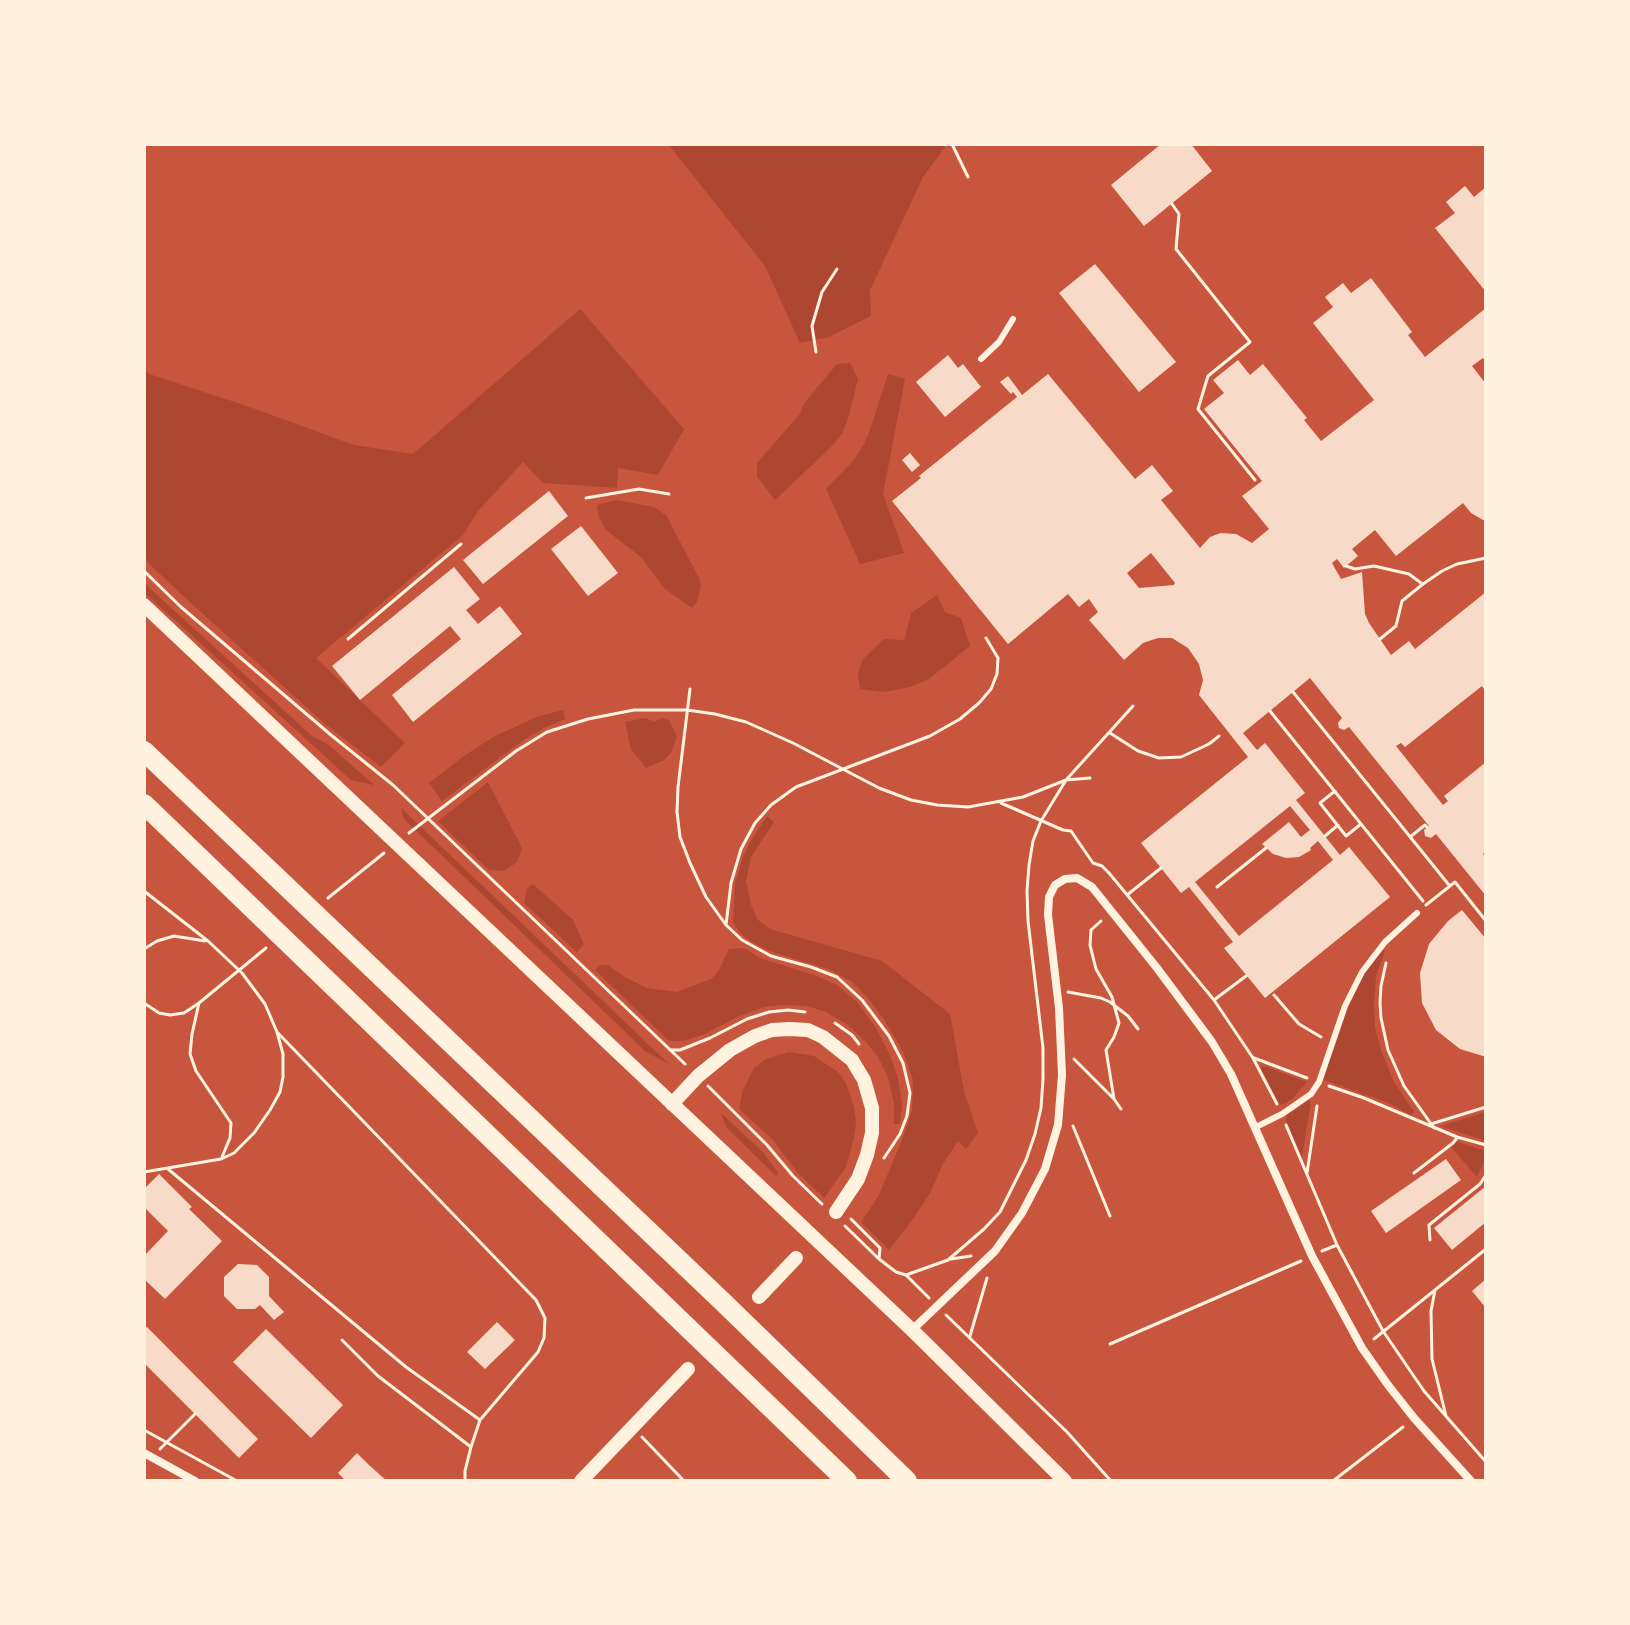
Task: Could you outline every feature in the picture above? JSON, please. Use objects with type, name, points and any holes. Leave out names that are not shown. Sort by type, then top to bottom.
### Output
[{"type":"highway","points":[[144,751],[907,1481]]},
{"type":"highway","points":[[144,804],[847,1481]]},
{"type":"street","points":[[144,605],[912,1330],[1065,1481]]},
{"type":"street","points":[[912,1330],[995,1251],[1022,1213],[1045,1169],[1058,1125],[1061,1096],[1049,897],[1055,885],[1065,879],[1077,878],[1092,887],[1212,1042],[1256,1127],[1312,1256],[1362,1348],[1414,1418],[1471,1481]]},
{"type":"street","points":[[672,1104],[698,1076],[730,1050],[755,1036],[772,1030],[808,1030],[823,1037],[852,1060],[864,1080],[872,1108],[872,1133],[867,1155],[858,1179],[836,1212]]},
{"type":"street","points":[[759,1297],[796,1258]]},
{"type":"street","points":[[581,1481],[688,1369]]},
{"type":"street","points":[[148,1455],[195,1481]]},
{"type":"lane","points":[[981,359],[993,350],[1013,319]]},
{"type":"lane","points":[[1256,1127],[1311,1094],[1319,1082],[1345,1006],[1362,972],[1385,942],[1417,913]]},
{"type":"path","points":[[952,144],[968,177]]},
{"type":"path","points":[[1172,204],[1179,214],[1176,249],[1250,342],[1208,376],[1198,409],[1255,480]]},
{"type":"path","points":[[816,352],[812,326],[822,292],[837,269]]},
{"type":"path","points":[[586,498],[639,489],[669,494]]},
{"type":"path","points":[[348,639],[461,544]]},
{"type":"path","points":[[1380,639],[1396,626],[1402,601],[1423,584],[1457,564],[1486,558]]},
{"type":"path","points":[[1346,566],[1355,569],[1374,566],[1409,574],[1423,584]]},
{"type":"path","points":[[144,571],[215,636],[393,785],[698,1076],[818,1200]]},
{"type":"path","points":[[726,925],[731,883],[741,849],[755,823],[771,805],[796,787],[930,736],[960,719],[991,689],[997,674],[998,658],[986,638]]},
{"type":"path","points":[[690,689],[678,787],[680,837],[706,897],[726,925],[742,940],[771,956],[837,977],[862,1000],[889,1036],[903,1063],[910,1093],[907,1116],[900,1134],[884,1158],[886,1144]]},
{"type":"path","points":[[1293,692],[1450,886]]},
{"type":"path","points":[[906,1275],[948,1260],[1000,1212],[1015,1185],[1035,1134],[1041,1108],[1043,1048],[1027,891],[1033,841],[1041,821],[1066,780],[1133,706]]},
{"type":"path","points":[[407,835],[516,751],[547,732],[588,719],[634,710],[687,710],[746,722],[879,788],[911,800],[937,805],[968,807],[1001,803],[1066,780],[1090,778]]},
{"type":"path","points":[[1270,711],[1426,905],[1455,882],[1486,921]]},
{"type":"path","points":[[1110,733],[1138,751],[1159,758],[1181,757],[1219,736]]},
{"type":"path","points":[[1335,791],[1320,803],[1346,836],[1361,824]]},
{"type":"path","points":[[1001,803],[1071,831],[1093,863],[1109,873],[1214,1000],[1253,1058],[1282,1114],[1344,1259],[1383,1331],[1447,1420],[1486,1462]]},
{"type":"path","points":[[1325,836],[1338,825]]},
{"type":"path","points":[[1410,837],[1425,825],[1427,827]]},
{"type":"path","points":[[1217,887],[1266,848]]},
{"type":"path","points":[[323,902],[383,854]]},
{"type":"path","points":[[1127,895],[1161,868]]},
{"type":"path","points":[[144,891],[208,941],[242,973],[265,1004],[283,1054],[280,1092],[254,1133],[234,1153],[221,1159],[144,1172]]},
{"type":"path","points":[[1111,911],[1091,930],[1090,945],[1096,969],[1112,997],[1119,1023],[1106,1050],[1114,1099]]},
{"type":"path","points":[[144,949],[174,936],[208,941]]},
{"type":"path","points":[[144,1003],[159,1013],[184,1013],[276,940]]},
{"type":"path","points":[[1389,956],[1381,986],[1384,1035],[1394,1068],[1434,1128]]},
{"type":"path","points":[[1214,1000],[1246,976]]},
{"type":"path","points":[[1037,994],[1069,992],[1101,998],[1128,1016],[1138,1029]]},
{"type":"path","points":[[1274,995],[1299,1024],[1332,1042]]},
{"type":"path","points":[[199,1003],[190,1054],[196,1071],[231,1123],[230,1138],[221,1159]]},
{"type":"path","points":[[670,1050],[680,1050],[769,1012],[805,1012]]},
{"type":"path","points":[[829,1021],[852,1035],[864,1049]]},
{"type":"path","points":[[277,1032],[536,1300],[545,1318],[544,1338],[538,1352],[480,1420],[465,1481]]},
{"type":"path","points":[[1060,1045],[1121,1109]]},
{"type":"path","points":[[1253,1058],[1364,1098],[1457,1137],[1486,1145]]},
{"type":"path","points":[[1307,1173],[1319,1082]]},
{"type":"path","points":[[1061,1096],[1110,1216]]},
{"type":"path","points":[[1431,1124],[1486,1107]]},
{"type":"path","points":[[1414,1173],[1457,1137]]},
{"type":"path","points":[[167,1169],[406,1367],[480,1420]]},
{"type":"path","points":[[1430,1240],[1429,1225],[1480,1184],[1486,1175]]},
{"type":"path","points":[[855,1223],[880,1248],[879,1259]]},
{"type":"path","points":[[850,1231],[879,1259],[896,1272],[906,1275],[1067,1432],[1111,1481]]},
{"type":"path","points":[[1362,1348],[1486,1249]]},
{"type":"path","points":[[970,1338],[995,1251]]},
{"type":"path","points":[[1110,1344],[1312,1256]]},
{"type":"path","points":[[1435,1289],[1431,1311],[1432,1359],[1447,1420]]},
{"type":"path","points":[[342,1340],[378,1376],[471,1447]]},
{"type":"path","points":[[148,1455],[167,1443],[195,1414]]},
{"type":"path","points":[[1333,1481],[1414,1418]]},
{"type":"path","points":[[633,1427],[684,1481]]},
{"type":"path","points":[[144,1430],[237,1481]]},
{"type":"shaded area","points":[[668,144],[942,144],[945,147],[923,177],[870,290],[871,316],[829,337],[800,343],[765,266]]},
{"type":"shaded area","points":[[580,309],[684,429],[658,475],[618,468],[617,488],[543,483],[523,462],[478,511],[463,535],[316,658],[405,743],[381,767],[324,723],[144,559],[144,369],[149,374],[354,445],[413,454]]},
{"type":"shaded area","points":[[850,363],[858,379],[842,434],[775,500],[757,477],[757,463],[799,415],[805,402],[837,364]]},
{"type":"shaded area","points":[[888,374],[905,379],[883,494],[904,553],[860,564],[826,489],[854,460],[864,444]]},
{"type":"shaded area","points":[[617,500],[654,507],[666,515],[701,585],[697,602],[692,608],[665,589],[641,557],[606,530],[597,505]]},
{"type":"shaded area","points":[[144,583],[312,736],[329,745],[374,785],[351,780],[144,592]]},
{"type":"shaded area","points":[[937,595],[945,612],[961,618],[970,646],[929,679],[910,687],[884,692],[860,689],[858,673],[863,659],[884,639],[904,640],[911,613]]},
{"type":"shaded area","points":[[563,710],[565,719],[525,739],[442,801],[429,783],[493,737],[539,716]]},
{"type":"shaded area","points":[[646,718],[654,722],[662,718],[669,720],[677,736],[671,753],[664,760],[646,768],[631,749],[625,722]]},
{"type":"shaded area","points":[[488,782],[522,848],[517,862],[504,871],[489,870],[438,821]]},
{"type":"shaded area","points":[[401,808],[669,1064],[646,1052],[404,819]]},
{"type":"shaded area","points":[[767,816],[774,822],[751,857],[746,881],[758,920],[770,929],[882,961],[950,1014],[964,1091],[978,1133],[966,1149],[958,1141],[930,1193],[889,1250],[861,1222],[878,1197],[902,1140],[912,1110],[913,1080],[903,1051],[885,1021],[851,981],[828,969],[769,951],[740,933],[733,922],[735,883],[743,857]]},
{"type":"shaded area","points":[[533,884],[573,920],[584,944],[577,952],[524,903],[527,889]]},
{"type":"shaded area","points":[[744,948],[760,958],[837,985],[858,1003],[876,1028],[898,1078],[902,1104],[900,1124],[894,1124],[894,1104],[888,1077],[878,1057],[848,1025],[826,1012],[807,1006],[764,1007],[705,1034],[684,1041],[669,1041],[595,970],[600,965],[608,965],[647,988],[677,992],[711,979],[718,972],[729,949]]},
{"type":"shaded area","points":[[1382,949],[1385,951],[1376,976],[1375,1027],[1394,1082],[1414,1112],[1411,1115],[1386,1102],[1324,1080],[1339,1025],[1361,977]]},
{"type":"shaded area","points":[[789,1052],[814,1056],[838,1072],[846,1083],[854,1107],[854,1138],[846,1167],[824,1198],[797,1172],[773,1140],[739,1109],[743,1090],[754,1068],[766,1059]]},
{"type":"shaded area","points":[[1264,1066],[1307,1082],[1293,1098],[1279,1105],[1261,1069]]},
{"type":"shaded area","points":[[1309,1100],[1311,1102],[1302,1157],[1286,1120]]},
{"type":"shaded area","points":[[1486,1112],[1486,1141],[1440,1126]]},
{"type":"shaded area","points":[[721,1113],[763,1152],[778,1173],[776,1176],[726,1127]]},
{"type":"shaded area","points":[[1457,1142],[1486,1151],[1477,1177],[1451,1147]]},
{"type":"building","points":[[1161,144],[1191,144],[1212,171],[1144,226],[1111,185]]},
{"type":"building","points":[[1465,186],[1474,197],[1486,187],[1486,292],[1435,228],[1455,213],[1446,202]]},
{"type":"building","points":[[1095,264],[1176,362],[1139,392],[1059,293]]},
{"type":"building","points":[[1371,278],[1412,332],[1408,335],[1425,357],[1486,308],[1486,362],[1483,358],[1472,366],[1486,384],[1486,520],[1471,513],[1463,503],[1396,556],[1375,530],[1352,549],[1358,556],[1344,568],[1337,559],[1332,563],[1341,579],[1362,572],[1365,614],[1391,655],[1409,641],[1415,649],[1486,592],[1486,692],[1482,686],[1405,747],[1401,743],[1396,746],[1443,805],[1448,801],[1444,796],[1486,762],[1486,851],[1483,854],[1486,858],[1486,896],[1436,834],[1431,838],[1425,836],[1424,830],[1429,826],[1349,727],[1344,730],[1339,728],[1342,718],[1310,678],[1243,733],[1257,750],[1265,743],[1305,793],[1296,800],[1340,855],[1349,847],[1390,897],[1265,998],[1224,948],[1233,942],[1189,887],[1181,893],[1141,843],[1248,757],[1199,695],[1203,680],[1199,664],[1188,648],[1172,638],[1158,638],[1143,643],[1124,660],[1089,620],[1098,612],[1089,599],[1079,607],[1068,594],[1008,644],[892,501],[1017,397],[1000,382],[1008,376],[1022,395],[1048,374],[1135,479],[1152,465],[1173,491],[1161,500],[1200,548],[1210,537],[1221,533],[1236,534],[1252,543],[1269,529],[1242,496],[1262,481],[1204,409],[1224,393],[1213,380],[1238,360],[1250,375],[1263,364],[1307,418],[1304,420],[1321,441],[1374,400],[1313,323],[1333,307],[1325,297],[1343,283],[1351,293]],"holes":[[[1151,553],[1175,583],[1174,585],[1139,588],[1127,573]],[[1290,806],[1310,830],[1301,837],[1289,822],[1262,844],[1273,854],[1286,858],[1299,857],[1318,841],[1333,860],[1239,936],[1195,882]]]},
{"type":"building","points":[[948,355],[958,368],[963,364],[981,387],[945,417],[916,382]]},
{"type":"building","points":[[910,453],[920,465],[912,472],[902,460]]},
{"type":"building","points":[[549,491],[568,516],[483,584],[463,560]]},
{"type":"building","points":[[581,526],[618,573],[588,596],[551,549]]},
{"type":"building","points":[[454,567],[480,599],[466,610],[478,624],[500,606],[522,634],[413,722],[392,695],[461,639],[450,626],[360,700],[332,666]]},
{"type":"building","points":[[1462,910],[1486,939],[1486,1057],[1460,1049],[1436,1030],[1422,1003],[1420,973],[1429,944]]},
{"type":"building","points":[[1446,1159],[1461,1180],[1386,1233],[1371,1211]]},
{"type":"building","points":[[159,1174],[222,1241],[165,1299],[144,1279],[144,1256],[168,1231],[144,1207],[144,1189]]},
{"type":"building","points":[[1486,1186],[1486,1222],[1452,1250],[1434,1228]]},
{"type":"building","points":[[238,1264],[257,1265],[269,1277],[269,1296],[284,1312],[274,1320],[260,1305],[255,1309],[237,1309],[224,1296],[224,1277]]},
{"type":"building","points":[[1486,1279],[1486,1308],[1472,1291]]},
{"type":"building","points":[[497,1322],[515,1340],[485,1369],[467,1352]]},
{"type":"building","points":[[147,1327],[258,1439],[239,1458],[144,1363],[144,1329]]},
{"type":"building","points":[[266,1329],[343,1405],[311,1438],[233,1362]]},
{"type":"building","points":[[357,1453],[387,1481],[346,1481],[338,1473]]}]
